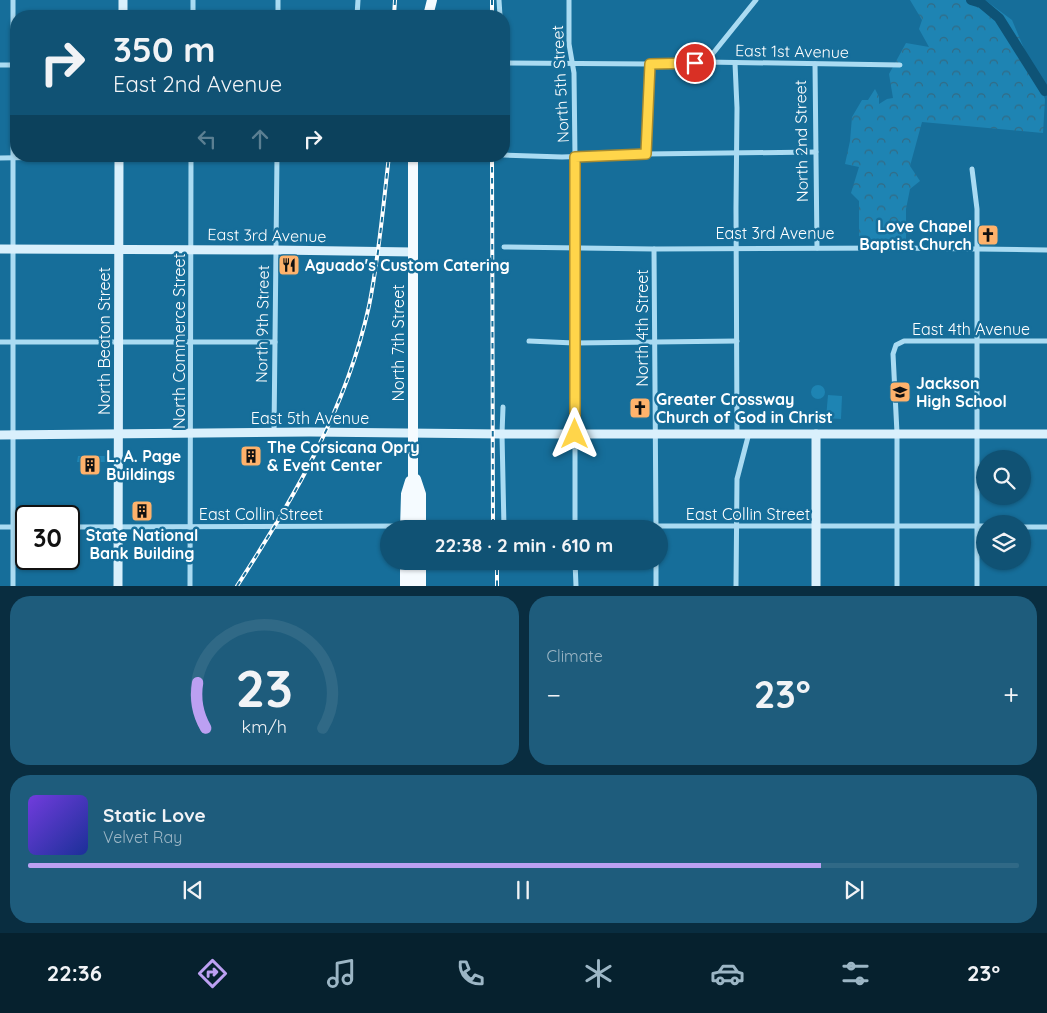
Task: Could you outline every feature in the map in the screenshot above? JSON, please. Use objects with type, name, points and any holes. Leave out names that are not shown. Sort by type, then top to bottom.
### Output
[{"type":"main road","name":"North 7th Street","points":[[413,162],[413,520]]},
{"type":"main road","points":[[405,570],[405,586]]},
{"type":"main road","points":[[413,570],[413,586]]},
{"type":"main road","points":[[421,570],[421,586]]},
{"type":"street","name":"North 5th Street","points":[[569,0],[569,44],[574,73],[575,157],[575,520]]},
{"type":"street","points":[[706,62],[756,0]]},
{"type":"street","name":"East 1st Avenue","points":[[510,63],[650,64],[706,62],[900,65]]},
{"type":"street","points":[[734,63],[737,108],[737,433]]},
{"type":"street","points":[[646,154],[650,64]]},
{"type":"street","name":"North 2nd Street","points":[[815,64],[817,248]]},
{"type":"street","points":[[510,155],[575,157],[646,154],[816,152]]},
{"type":"street","points":[[13,162],[13,586]]},
{"type":"street","name":"North Beaton Street","points":[[118,586],[119,162]]},
{"type":"street","name":"North Commerce Street","points":[[190,586],[192,433],[190,342],[191,162]]},
{"type":"street","name":"North 9th Street","points":[[274,432],[277,162]]},
{"type":"street","points":[[972,169],[977,209],[977,515]]},
{"type":"street","name":"East 3rd Avenue","points":[[504,247],[533,249],[976,248],[1047,250]]},
{"type":"street","name":"East 3rd Avenue","points":[[0,249],[413,252]]},
{"type":"street","name":"North 4th Street","points":[[654,249],[656,520]]},
{"type":"street","points":[[529,341],[574,343],[737,341]]},
{"type":"street","name":"East 4th Avenue","points":[[897,433],[893,354],[896,344],[904,341],[1047,341]]},
{"type":"street","points":[[0,342],[275,342]]},
{"type":"street","points":[[503,407],[504,520]]},
{"type":"street","name":"East 5th Avenue","points":[[0,435],[274,432],[414,434],[1047,434]]},
{"type":"street","points":[[736,586],[737,479],[748,433]]},
{"type":"street","points":[[896,586],[897,433]]},
{"type":"street","points":[[816,434],[816,586]]},
{"type":"street","name":"East Collin Street","points":[[668,528],[976,526]]},
{"type":"street","points":[[1031,526],[1047,527]]},
{"type":"street","points":[[0,527],[15,528]]},
{"type":"street","name":"East Collin Street","points":[[80,527],[380,528]]},
{"type":"street","points":[[575,570],[576,586]]},
{"type":"street","points":[[656,570],[656,586]]},
{"type":"street","points":[[977,570],[977,586]]},
{"type":"green space","points":[[910,0],[985,0],[1012,20],[1045,99],[1043,133],[922,122],[910,166],[920,181],[910,189],[906,209],[906,242],[859,239],[859,201],[851,193],[859,167],[845,164],[850,141],[852,117],[862,100],[868,100],[875,89],[879,97],[879,104],[893,98],[889,74],[906,43],[929,47],[919,29],[922,20]]},
{"type":"green space","points":[[815,385],[821,385],[825,392],[821,399],[815,399],[811,395],[811,389]]},
{"type":"green space","points":[[828,395],[842,396],[841,419],[826,418]]},
{"type":"green space","points":[[78,456],[106,456],[105,462],[77,462]]},
{"type":"waterway","points":[[971,0],[981,3],[999,18],[1045,91]]},
{"type":"railway","points":[[394,10],[395,0]]},
{"type":"railway","points":[[492,0],[492,10]]},
{"type":"railway","points":[[237,586],[298,486],[316,452],[347,381],[369,306],[388,162]]},
{"type":"railway","points":[[492,162],[493,520]]},
{"type":"railway","points":[[497,570],[497,586]]},
{"type":"place","name":"Love Chapel Baptist Church","points":[[988,235]]},
{"type":"place","name":"Aguado's Custom Catering","points":[[289,265]]},
{"type":"place","name":"Jackson High School","points":[[900,392]]},
{"type":"place","name":"Greater Crossway Church of God in Christ","points":[[640,408]]},
{"type":"place","name":"The Corsicana Opry & Event Center","points":[[251,456]]},
{"type":"place","name":"L. A. Page Buildings","points":[[90,465]]},
{"type":"place","name":"State National Bank Building","points":[[142,511]]},
{"type":"route","points":[[575,434],[575,157],[646,154],[650,64],[695,63]]}]
